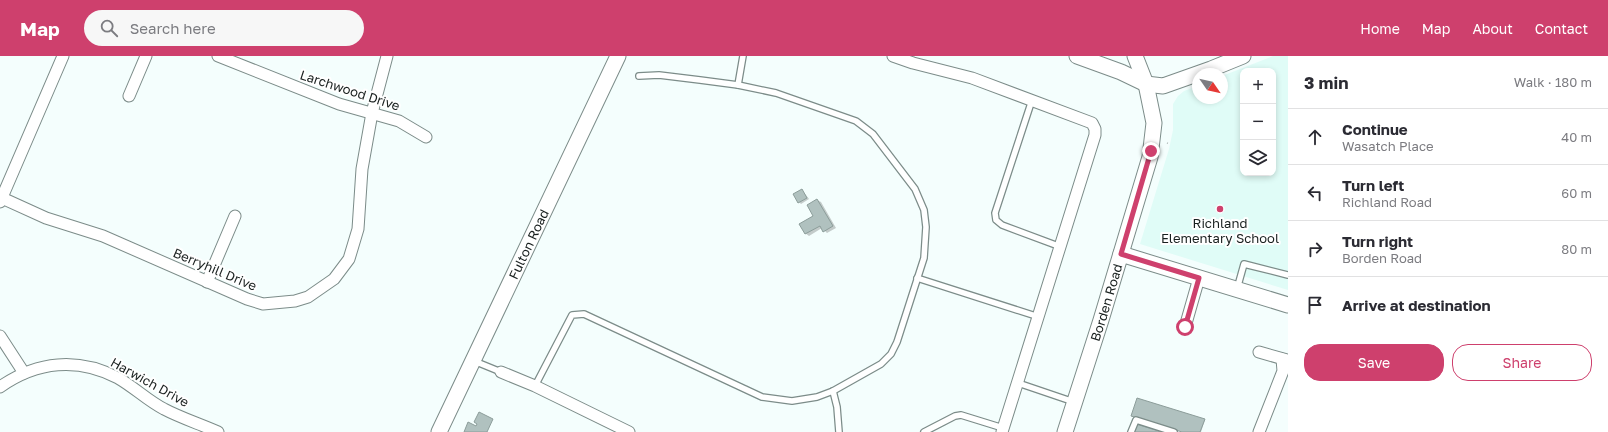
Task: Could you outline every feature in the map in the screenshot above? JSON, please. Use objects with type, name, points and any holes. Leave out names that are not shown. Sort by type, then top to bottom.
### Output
[{"type":"street","points":[[1,200],[64,56]]},
{"type":"street","points":[[129,96],[146,56]]},
{"type":"street","name":"Larchwood Drive","points":[[218,56],[339,104],[400,121],[426,137]]},
{"type":"street","name":"Berryhill Drive","points":[[1,200],[46,218],[103,236],[247,299],[263,304],[295,301],[308,297],[334,279],[349,259],[358,230],[362,169],[372,113],[387,56]]},
{"type":"street","name":"Fulton Road","points":[[439,432],[618,56]]},
{"type":"street","points":[[893,56],[912,63],[972,78],[1092,123],[1095,129],[1096,135],[1003,430]]},
{"type":"street","points":[[1077,56],[1121,72],[1146,84],[1163,86],[1244,56]]},
{"type":"street","name":"Borden Road","points":[[1065,432],[1121,254],[1151,151],[1154,123],[1146,84],[1135,56]]},
{"type":"street","points":[[207,282],[235,216]]},
{"type":"street","points":[[1121,254],[1288,305]]},
{"type":"street","points":[[1185,327],[1199,278]]},
{"type":"street","points":[[0,336],[24,373]]},
{"type":"street","points":[[1259,352],[1285,360],[1283,371],[1259,432]]},
{"type":"street","name":"Harwich Drive","points":[[0,387],[15,377],[42,367],[61,364],[82,366],[100,370],[119,379],[164,409],[218,432]]},
{"type":"street","points":[[501,372],[534,386],[629,432]]},
{"type":"lane","points":[[738,85],[743,56]]},
{"type":"lane","points":[[534,386],[572,315],[584,314],[762,397],[792,401],[817,397],[833,391],[881,364],[891,354],[897,342],[924,258],[926,227],[924,210],[915,189],[872,134],[856,121],[776,93],[738,85],[659,75],[640,76]]},
{"type":"lane","points":[[1032,100],[995,213],[996,220],[1002,226],[1061,248]]},
{"type":"lane","points":[[1236,289],[1244,264],[1288,275]]},
{"type":"lane","points":[[917,278],[1039,317]]},
{"type":"lane","points":[[473,361],[501,372]]},
{"type":"lane","points":[[1018,383],[1074,402]]},
{"type":"lane","points":[[833,391],[837,407],[839,432]]},
{"type":"lane","points":[[924,432],[955,416],[961,415],[1003,430]]},
{"type":"lane","points":[[1131,432],[1136,420],[1174,432]]},
{"type":"shaded area","name":"Richland Elementary School","points":[[1273,56],[1288,56],[1288,290],[1140,244],[1169,149],[1173,130],[1173,104],[1178,96],[1184,91],[1192,88],[1192,104],[1228,104],[1228,74],[1240,69],[1240,176],[1276,176],[1276,68],[1242,68]]},
{"type":"building","points":[[802,189],[807,198],[798,203],[793,194]]},
{"type":"building","points":[[817,199],[833,226],[823,232],[820,226],[805,234],[799,224],[813,216],[807,205]]},
{"type":"building","points":[[1137,398],[1205,419],[1200,432],[1182,432],[1131,416]]},
{"type":"building","points":[[479,412],[493,419],[487,432],[464,432],[468,422],[476,426],[477,424],[474,422]]},
{"type":"building","points":[[1136,424],[1162,432],[1133,432]]},
{"type":"place","name":"Richland Elementary School","points":[[1220,209]]},
{"type":"route","points":[[1151,151],[1121,254],[1199,278],[1185,327]]}]
